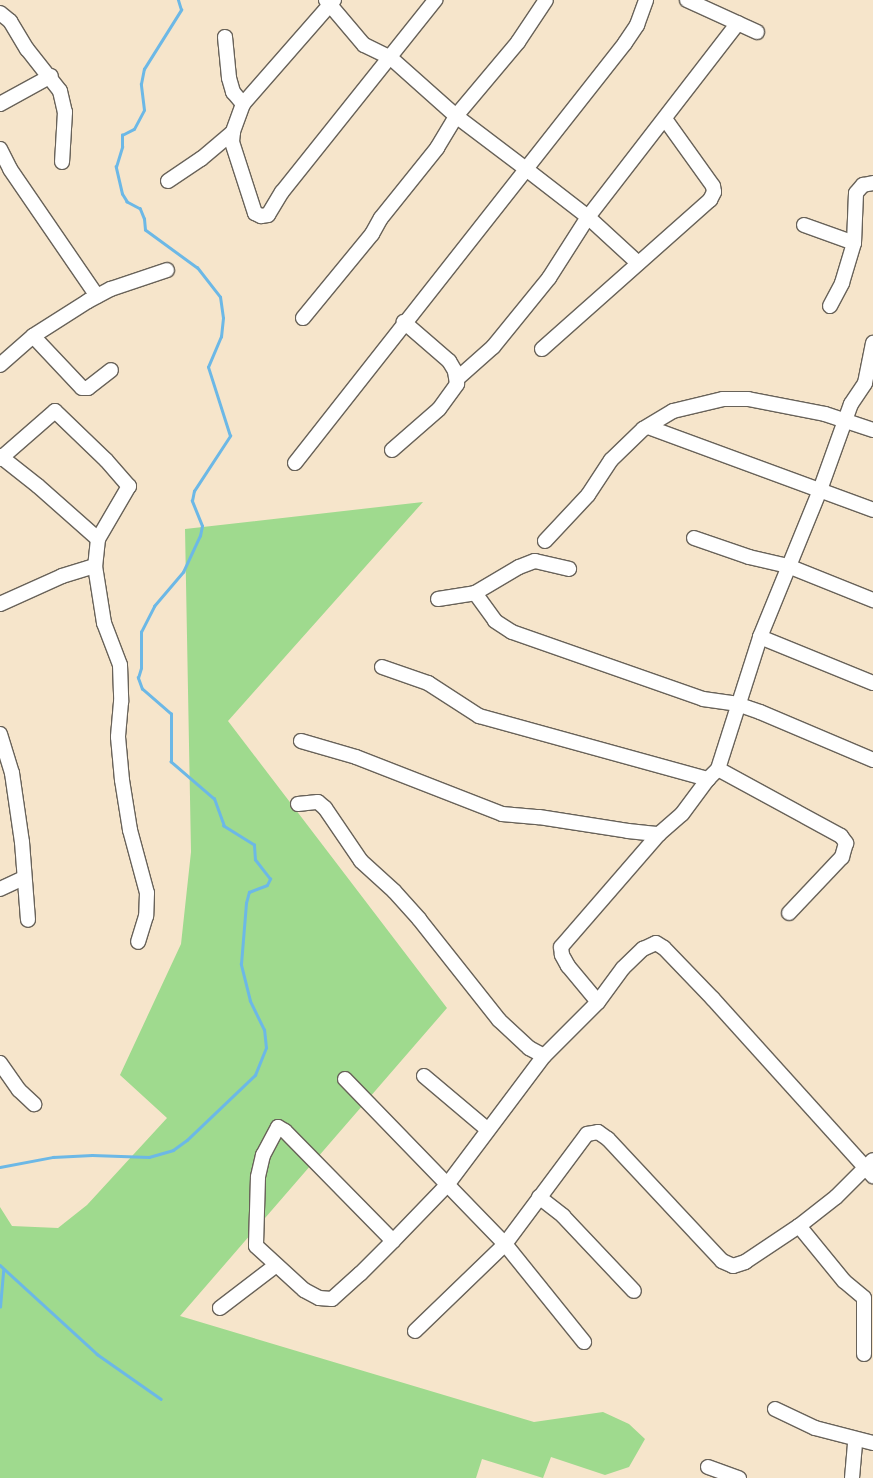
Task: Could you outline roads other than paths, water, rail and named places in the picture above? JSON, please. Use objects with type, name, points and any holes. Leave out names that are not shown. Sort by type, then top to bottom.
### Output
[{"type":"street","points":[[435,0],[391,58],[282,192],[268,214],[261,216],[255,213],[232,142],[233,132],[243,104],[330,2],[364,45],[391,58],[456,116],[588,217],[638,263]]},
{"type":"street","points":[[303,318],[351,256],[372,234],[385,213],[437,148],[456,116],[518,42],[546,0]]},
{"type":"street","points":[[295,463],[404,322],[625,43],[637,25],[646,0]]},
{"type":"street","points":[[687,0],[756,32]]},
{"type":"street","points":[[0,13],[10,21],[27,49],[51,76],[60,91],[65,112],[62,162]]},
{"type":"street","points":[[458,378],[492,347],[549,278],[588,217],[738,23]]},
{"type":"street","points":[[225,37],[228,78],[233,92],[243,104]]},
{"type":"street","points":[[0,104],[51,76]]},
{"type":"street","points":[[542,348],[710,200],[714,192],[713,186],[665,119]]},
{"type":"street","points":[[168,181],[201,159],[233,132]]},
{"type":"street","points":[[0,149],[10,169],[97,296]]},
{"type":"street","points":[[830,306],[842,283],[854,243],[856,193],[862,185],[873,183]]},
{"type":"street","points":[[804,225],[854,243]]},
{"type":"street","points":[[0,365],[33,336],[97,296],[167,270]]},
{"type":"street","points":[[392,450],[439,409],[457,384],[458,378],[449,361],[404,322]]},
{"type":"street","points":[[33,336],[82,388],[88,388],[111,370]]},
{"type":"street","points":[[598,1002],[568,966],[562,956],[561,947],[659,834],[682,814],[713,774],[760,637],[820,490],[851,404],[865,383],[873,343]]},
{"type":"street","points":[[545,541],[588,495],[611,460],[648,426],[673,411],[723,398],[783,404],[845,419],[873,430]]},
{"type":"street","points":[[98,539],[38,486],[0,457],[51,412],[58,412],[129,486],[98,539],[95,566],[101,609],[120,665],[121,702],[118,737],[122,780],[130,830],[147,893],[146,916],[138,942]]},
{"type":"street","points":[[648,426],[873,510]]},
{"type":"street","points":[[694,538],[749,557],[788,566],[873,600]]},
{"type":"street","points":[[438,600],[475,593],[519,567],[535,561],[569,569]]},
{"type":"street","points":[[0,604],[62,576],[95,566]]},
{"type":"street","points":[[475,593],[495,621],[512,632],[703,699],[737,704],[792,724],[873,760]]},
{"type":"street","points":[[760,637],[873,683]]},
{"type":"street","points":[[382,667],[428,683],[479,716],[713,774],[841,836],[846,843],[842,857],[789,913]]},
{"type":"street","points":[[302,741],[356,757],[502,814],[539,817],[628,831],[659,834]]},
{"type":"street","points":[[2,742],[12,773],[22,842],[28,920]]},
{"type":"street","points":[[298,804],[318,802],[325,808],[361,861],[394,890],[419,919],[499,1020],[529,1048],[544,1056]]},
{"type":"street","points":[[0,889],[24,878]]},
{"type":"street","points":[[393,1241],[285,1131],[278,1127],[263,1155],[258,1178],[254,1239],[256,1246],[275,1266],[304,1290],[319,1298],[332,1299],[393,1241],[447,1185],[486,1129],[544,1056],[598,1002],[623,968],[643,949],[656,944],[664,948],[871,1168],[799,1226],[745,1262],[733,1266],[722,1261],[684,1218],[608,1138],[598,1132],[587,1134],[504,1244],[415,1331]]},
{"type":"street","points":[[0,1063],[19,1090],[34,1104]]},
{"type":"street","points":[[424,1076],[486,1129]]},
{"type":"street","points":[[345,1079],[504,1244],[584,1342]]},
{"type":"street","points":[[539,1197],[563,1216],[634,1291]]},
{"type":"street","points":[[799,1226],[844,1281],[864,1298],[864,1354]]},
{"type":"street","points":[[220,1308],[275,1266]]},
{"type":"street","points":[[775,1409],[815,1428],[854,1440],[873,1443]]},
{"type":"street","points":[[852,1478],[854,1440]]},
{"type":"street","points":[[708,1467],[739,1478]]},
{"type":"waterway","points":[[0,1167],[53,1157],[92,1155],[149,1157],[173,1150],[187,1140],[255,1075],[266,1048],[264,1030],[250,1001],[241,964],[246,903],[249,892],[267,885],[270,879],[255,860],[254,845],[224,826],[214,799],[171,762],[171,714],[142,689],[138,678],[141,668],[141,632],[154,606],[183,572],[200,536],[202,526],[192,501],[194,491],[230,436],[208,367],[221,337],[223,318],[220,297],[197,268],[145,230],[144,219],[140,209],[127,202],[122,194],[116,167],[122,147],[122,135],[134,129],[144,110],[141,84],[144,69],[181,10],[178,0]]},
{"type":"waterway","points":[[0,1265],[97,1354],[161,1399]]},
{"type":"waterway","points":[[0,1307],[3,1270]]}]
